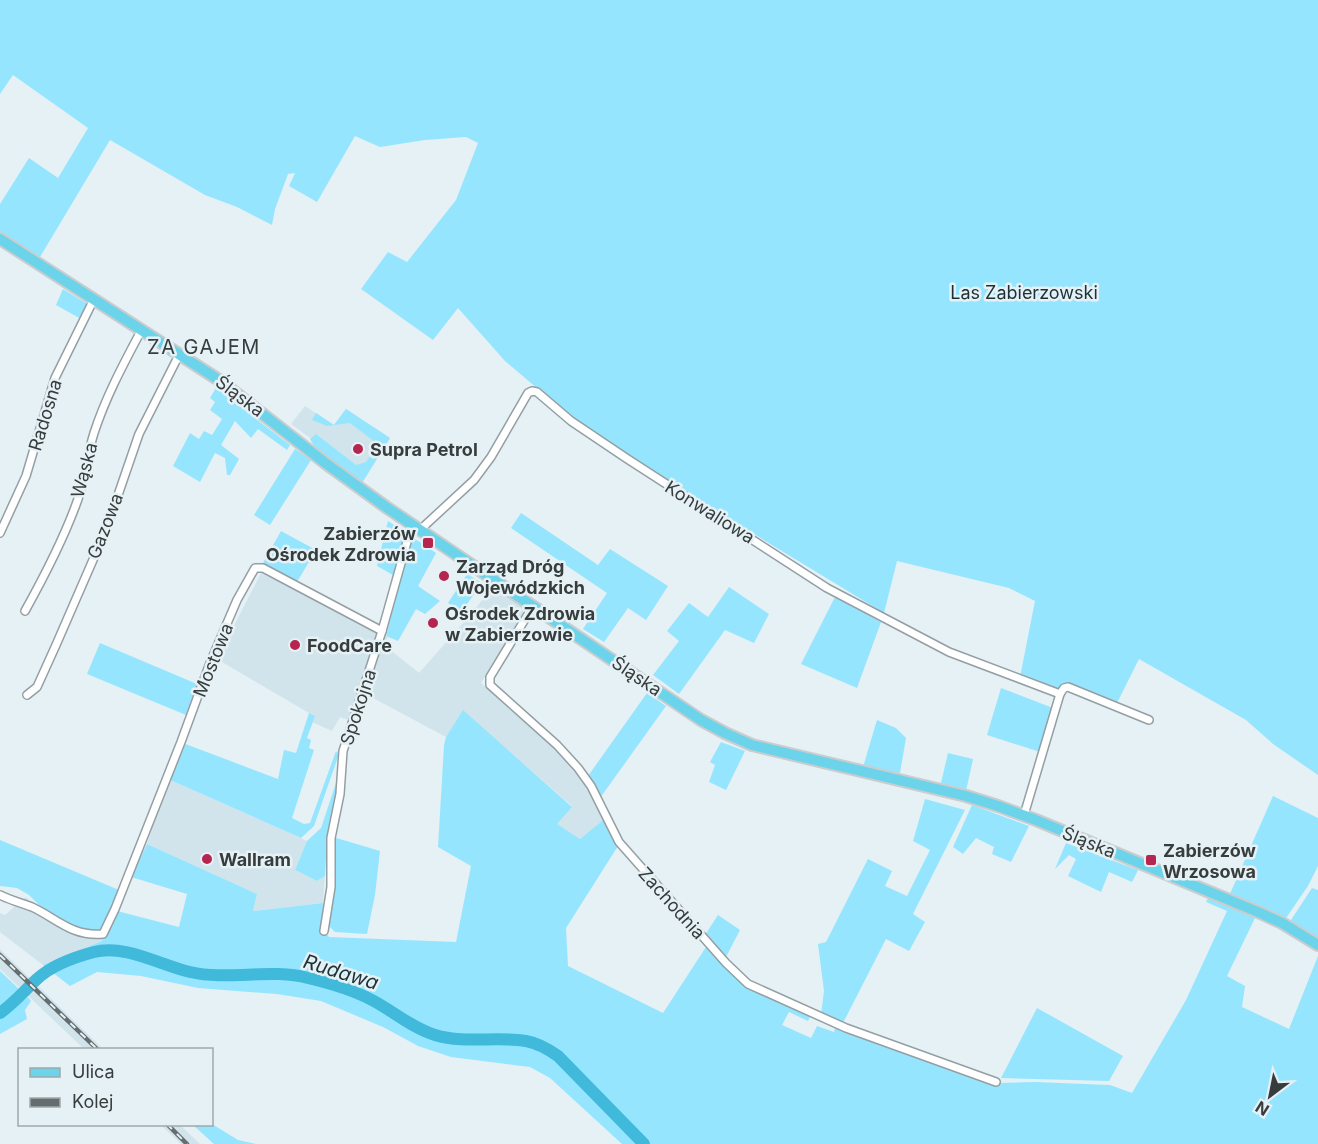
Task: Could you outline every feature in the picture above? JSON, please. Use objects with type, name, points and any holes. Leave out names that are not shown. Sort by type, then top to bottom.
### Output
[{"type":"main road","name":"Śląska","points":[[0,239],[180,353],[219,380],[324,462],[701,720],[726,734],[762,747],[966,796],[1024,815],[1258,912],[1282,923],[1318,945]]},
{"type":"street","name":"Radosna","points":[[0,533],[26,476],[55,378],[94,299]]},
{"type":"street","name":"Wąska","points":[[25,611],[65,533],[78,498],[90,446],[108,397],[142,329]]},
{"type":"street","name":"Gazowa","points":[[27,695],[36,687],[56,645],[106,530],[139,434],[180,353]]},
{"type":"street","name":"Konwaliowa","points":[[417,526],[474,480],[491,457],[528,393],[537,392],[571,421],[828,588],[949,652],[1060,694],[1064,688],[1068,687],[1149,720]]},
{"type":"street","name":"Spokojna","points":[[324,931],[331,887],[331,838],[340,794],[343,751],[417,526]]},
{"type":"street","name":"Mostowa","points":[[0,896],[34,908],[64,927],[103,934],[181,742],[210,663],[237,600],[255,568],[263,568],[382,631]]},
{"type":"street","name":"Zachodnia","points":[[534,606],[490,677],[490,685],[557,745],[578,768],[591,786],[619,842],[726,963],[748,984],[830,1021],[996,1082]]},
{"type":"street","points":[[1024,815],[1060,694]]},
{"type":"shaded area","points":[[305,406],[334,425],[346,409],[390,438],[365,478],[291,424]]},
{"type":"shaded area","points":[[261,573],[388,637],[384,645],[419,673],[493,586],[528,609],[481,683],[553,745],[585,783],[603,820],[580,839],[556,824],[572,806],[463,711],[446,737],[360,691],[349,720],[340,717],[332,731],[312,722],[314,716],[217,659]]},
{"type":"shaded area","points":[[168,779],[307,841],[295,870],[317,881],[325,876],[323,903],[253,911],[257,894],[147,844]]},
{"type":"shaded area","points":[[26,897],[51,923],[66,932],[104,938],[102,941],[43,965],[0,932],[0,913],[5,915]]},
{"type":"shaded area","points":[[0,949],[102,1048],[83,1048],[0,969]]},
{"type":"shaded area","points":[[162,1126],[181,1126],[200,1144],[181,1144]]},
{"type":"green space","name":"Las Zabierzowski","points":[[0,0],[1318,0],[1318,775],[1273,744],[1246,720],[1139,659],[1116,705],[1062,683],[1058,694],[1020,677],[1035,601],[1009,588],[897,561],[884,613],[614,449],[571,417],[505,361],[458,308],[433,340],[361,289],[388,252],[407,262],[456,200],[478,143],[466,137],[380,147],[355,136],[317,202],[289,186],[295,173],[288,174],[275,209],[272,225],[237,207],[205,195],[110,140],[40,257],[0,232],[0,204],[29,158],[58,178],[88,128],[13,75],[0,94]]},
{"type":"green space","points":[[63,289],[89,305],[81,319],[56,305]]},
{"type":"green space","points":[[216,388],[290,445],[287,450],[258,429],[251,438],[235,421],[221,445],[239,459],[230,475],[227,475],[225,458],[215,453],[200,482],[173,466],[190,433],[199,439],[204,431],[212,435],[222,419],[210,410],[215,402],[210,398]]},
{"type":"green space","points":[[346,409],[390,438],[362,483],[314,446],[310,439],[316,434],[356,465],[366,462],[377,446],[375,442],[350,423],[327,426],[312,420],[316,413],[334,425]]},
{"type":"green space","points":[[295,449],[311,460],[270,525],[254,515]]},
{"type":"green space","points":[[521,513],[598,565],[610,549],[668,586],[646,620],[628,608],[604,642],[583,629],[607,593],[511,528]]},
{"type":"green space","points":[[388,521],[436,553],[418,586],[440,601],[425,614],[416,609],[398,641],[386,636],[400,579],[377,566]]},
{"type":"green space","points":[[281,531],[316,550],[297,582],[263,563]]},
{"type":"green space","points":[[467,574],[482,583],[462,611],[448,603]]},
{"type":"green space","points":[[729,587],[769,614],[754,643],[725,630],[679,694],[653,675],[679,641],[667,631],[689,603],[708,617]]},
{"type":"green space","points":[[835,597],[881,622],[857,688],[801,664]]},
{"type":"green space","points":[[100,643],[197,684],[186,715],[87,674]]},
{"type":"green space","points":[[1001,688],[1053,708],[1040,752],[987,735]]},
{"type":"green space","points":[[647,693],[666,706],[600,798],[588,776]]},
{"type":"green space","points":[[463,710],[572,807],[557,824],[580,839],[603,820],[618,846],[566,928],[568,966],[663,1013],[706,947],[747,987],[811,1014],[808,1021],[789,1012],[782,1025],[811,1038],[817,1026],[834,1032],[835,1027],[982,1081],[1110,1085],[1132,1093],[1186,1000],[1227,911],[1206,902],[1208,898],[1255,918],[1227,976],[1245,986],[1242,1007],[1289,1029],[1318,956],[1318,1144],[622,1144],[550,1078],[530,1067],[451,1057],[418,1046],[383,1027],[321,1001],[277,994],[198,988],[141,976],[97,972],[70,986],[43,965],[102,941],[117,911],[179,927],[187,894],[131,877],[147,844],[257,894],[253,911],[323,903],[322,928],[329,937],[456,942],[471,866],[438,847],[444,745],[446,737]]},
{"type":"green space","points":[[309,713],[315,716],[307,738],[311,740],[309,748],[314,750],[292,818],[304,824],[310,823],[336,751],[339,754],[314,826],[301,838],[168,779],[183,743],[278,779],[284,750],[296,753]]},
{"type":"green space","points":[[877,720],[896,728],[906,738],[900,773],[863,767]]},
{"type":"green space","points":[[721,742],[745,751],[726,790],[709,782],[715,765],[710,762]]},
{"type":"green space","points":[[948,753],[973,759],[966,791],[941,783]]},
{"type":"green space","points":[[342,765],[327,840],[325,876],[317,881],[295,870],[307,841],[321,828]]},
{"type":"green space","points":[[1273,796],[1318,818],[1318,866],[1308,886],[1284,921],[1229,896]]},
{"type":"green space","points":[[925,799],[965,810],[913,914],[925,922],[909,951],[886,939],[843,1023],[821,1015],[824,991],[818,944],[826,942],[868,859],[892,871],[885,886],[907,896],[930,850],[913,841]]},
{"type":"green space","points":[[972,805],[1029,826],[1011,862],[992,854],[994,847],[976,838],[963,854],[953,847]]},
{"type":"green space","points":[[333,837],[380,851],[375,895],[367,934],[335,932],[329,926]]},
{"type":"green space","points":[[0,840],[119,890],[101,932],[77,931],[45,911],[29,895],[17,888],[0,886]]},
{"type":"green space","points":[[1066,843],[1138,870],[1132,882],[1109,872],[1101,892],[1068,876],[1076,859],[1069,855],[1055,869]]},
{"type":"green space","points":[[1312,888],[1318,890],[1318,940],[1289,923]]},
{"type":"green space","points":[[718,915],[740,930],[725,959],[705,935]]},
{"type":"green space","points":[[0,971],[21,991],[0,1008]]},
{"type":"green space","points":[[28,997],[31,1001],[25,1010],[27,1019],[0,1034],[0,1017]]},
{"type":"green space","points":[[1037,1008],[1123,1056],[1109,1081],[1001,1078]]},
{"type":"green space","points":[[213,1125],[238,1140],[256,1144],[214,1144],[194,1126]]},
{"type":"waterway","name":"Rudawa","points":[[0,1013],[49,970],[64,962],[106,950],[130,953],[179,969],[204,974],[294,975],[341,987],[365,996],[418,1028],[435,1035],[458,1039],[515,1040],[543,1047],[558,1056],[644,1144]]},
{"type":"railway","points":[[0,955],[96,1048]]},
{"type":"railway","points":[[169,1126],[187,1144]]},
{"type":"place","name":"Supra Petrol","points":[[358,449]]},
{"type":"place","name":"Zabierzów Ośrodek Zdrowia","points":[[428,543]]},
{"type":"place","name":"Zarząd Dróg Wojewódzkich","points":[[444,576]]},
{"type":"place","name":"Ośrodek Zdrowia w Zabierzowie","points":[[433,623]]},
{"type":"place","name":"FoodCare","points":[[295,645]]},
{"type":"place","name":"Wallram","points":[[207,859]]},
{"type":"place","name":"Zabierzów Wrzosowa","points":[[1151,860]]},
{"type":"district","name":"ZA GAJEM","points":[[204,347]]}]
